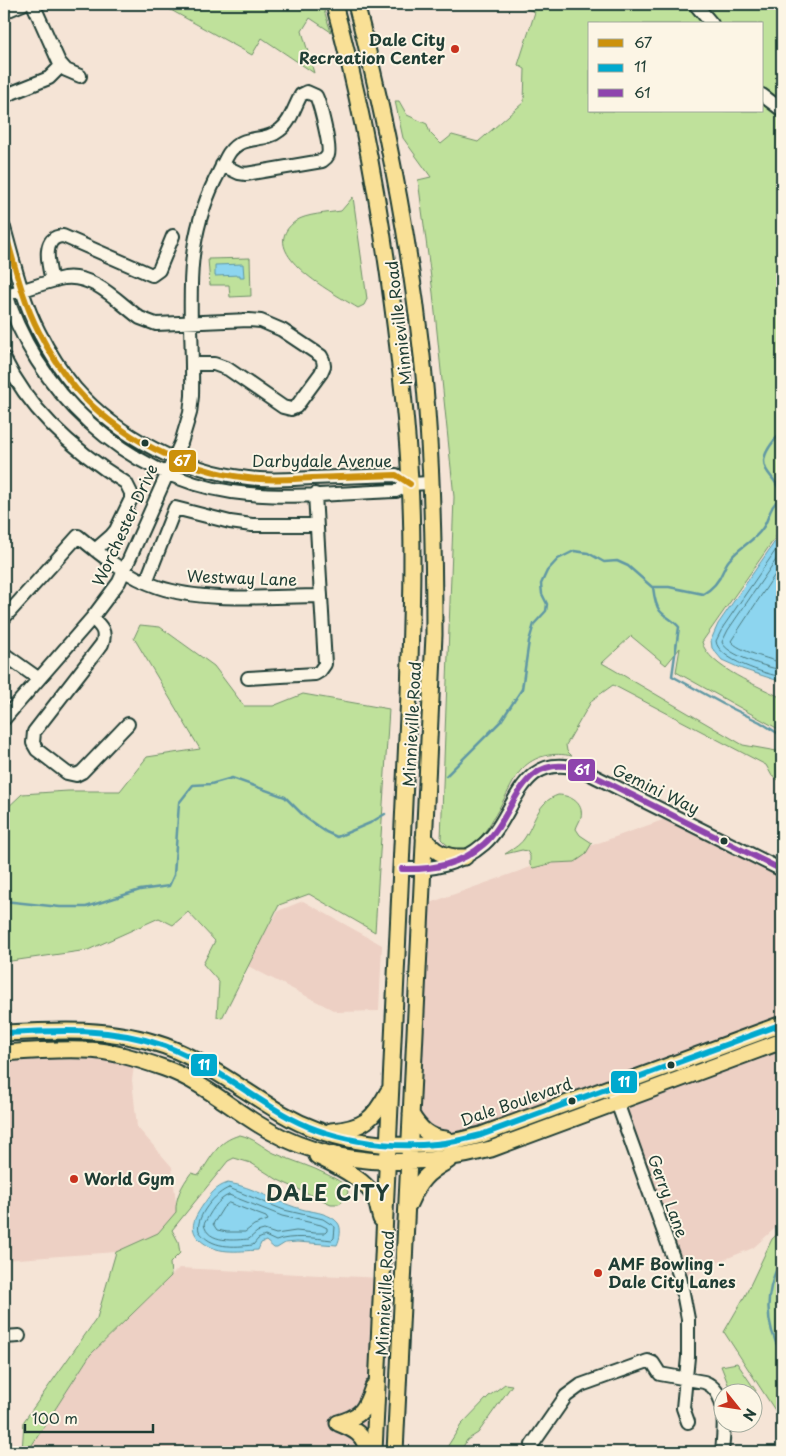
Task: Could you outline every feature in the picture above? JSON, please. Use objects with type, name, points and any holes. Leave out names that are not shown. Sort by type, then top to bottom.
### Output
[{"type":"main road","name":"Minnieville Road","points":[[334,4],[345,44],[383,228],[402,381],[410,484],[411,597],[402,869],[374,1452]]},
{"type":"main road","name":"Minnieville Road","points":[[356,4],[381,109],[408,248],[422,358],[434,563],[434,635],[395,1452]]},
{"type":"main road","points":[[424,837],[433,848],[442,854],[451,857],[465,857]]},
{"type":"main road","name":"Dale Boulevard","points":[[4,1034],[85,1030],[142,1039],[200,1062],[284,1114],[322,1131],[343,1138],[409,1145],[458,1141],[497,1130],[782,1024]]},
{"type":"main road","points":[[4,1053],[84,1050],[119,1055],[151,1064],[186,1078],[259,1125],[299,1144],[345,1158],[408,1162],[452,1158],[491,1149],[782,1041]]},
{"type":"main road","points":[[322,1131],[351,1128],[366,1123],[378,1111],[390,1088]]},
{"type":"main road","points":[[411,1114],[416,1123],[429,1134],[437,1138],[458,1141]]},
{"type":"main road","points":[[299,1144],[315,1156],[354,1178],[368,1189],[376,1201],[384,1234]]},
{"type":"main road","points":[[407,1210],[422,1180],[430,1172],[452,1158]]},
{"type":"main road","points":[[368,1452],[360,1434],[338,1422],[356,1416],[363,1410],[367,1404],[378,1372]]},
{"type":"street","points":[[4,12],[23,4]]},
{"type":"street","points":[[33,4],[61,66],[80,76]]},
{"type":"street","points":[[695,4],[710,22]]},
{"type":"street","points":[[4,96],[48,78],[61,66]]},
{"type":"street","name":"Worchester Drive","points":[[4,719],[114,591],[186,430],[190,413],[193,364],[190,283],[194,244],[202,211],[222,165],[229,153],[242,141],[266,138],[280,130],[290,117],[301,95],[307,92],[316,96],[322,113],[329,151],[326,158],[322,161],[246,174],[239,173],[222,165]]},
{"type":"street","points":[[764,96],[782,110]]},
{"type":"street","name":"Darbydale Avenue","points":[[4,228],[22,291],[49,350],[76,389],[109,419],[135,437],[174,459],[206,470],[250,479],[275,480],[396,475],[410,484]]},
{"type":"street","points":[[52,282],[48,251],[51,242],[60,236],[152,275],[159,270],[174,236]]},
{"type":"street","points":[[4,292],[22,291],[73,278],[90,282],[140,318],[156,324],[249,320],[272,324],[320,356],[324,366],[296,407],[291,409],[283,407],[228,369],[214,364],[193,364]]},
{"type":"street","name":"Darbydale Avenue","points":[[4,292],[38,362],[64,397],[84,418],[107,437],[139,459],[167,473],[230,492],[263,495],[396,491],[410,484],[430,484]]},
{"type":"street","points":[[4,358],[19,385],[44,416],[87,457],[126,483],[130,488],[131,499],[116,530],[94,550]]},
{"type":"street","points":[[248,678],[309,674],[320,671],[325,661],[315,494]]},
{"type":"street","points":[[146,582],[175,508],[230,522],[252,525],[316,525]]},
{"type":"street","name":"Westway Lane","points":[[4,618],[78,536],[94,550],[125,570],[146,582],[170,590],[222,596],[321,596]]},
{"type":"street","points":[[92,618],[102,629],[104,639],[34,732],[33,743],[37,750],[67,773],[76,775],[82,772],[128,724]]},
{"type":"street","points":[[4,654],[39,679]]},
{"type":"street","name":"Gemini Way","points":[[402,869],[423,870],[451,864],[465,857],[484,844],[493,835],[518,792],[530,777],[538,771],[566,766],[580,769],[782,870]]},
{"type":"street","name":"Gerry Lane","points":[[611,1086],[680,1276],[688,1319],[689,1343],[683,1408],[688,1422]]},
{"type":"street","points":[[4,1337],[18,1336]]},
{"type":"street","points":[[532,1445],[566,1396],[581,1385],[648,1360],[653,1363],[660,1374],[707,1383],[713,1387],[719,1396],[723,1425],[722,1452]]},
{"type":"shaded area","points":[[674,816],[782,870],[782,1024],[473,1137],[437,1137],[411,1114],[421,906]]},
{"type":"shaded area","points":[[303,901],[382,945],[379,1011],[337,1012],[246,965],[278,911]]},
{"type":"shaded area","points":[[782,1041],[782,1222],[753,1248],[680,1277],[617,1102]]},
{"type":"shaded area","points":[[84,1050],[134,1066],[132,1080],[137,1127],[172,1167],[177,1212],[158,1233],[116,1252],[4,1260],[4,1054]]},
{"type":"shaded area","points":[[179,1268],[382,1278],[374,1452],[32,1452],[32,1445],[90,1355]]},
{"type":"green space","points":[[160,4],[296,4],[297,7],[305,10],[304,4],[322,4],[331,32],[310,18],[302,31],[314,73],[262,38],[252,55]]},
{"type":"green space","points":[[515,4],[782,4],[782,528],[702,642],[706,651],[724,668],[782,698],[782,731],[676,672],[680,648],[666,665],[631,636],[602,663],[743,745],[782,752],[782,782],[772,776],[766,765],[613,685],[592,700],[566,745],[567,751],[572,756],[558,754],[545,756],[527,764],[515,779],[498,810],[478,840],[466,848],[454,849],[441,839],[454,497],[433,293],[418,180],[431,177],[403,138],[395,101],[399,101],[407,115],[427,124],[430,133],[441,144],[452,135],[478,142],[524,102],[525,69],[518,65],[535,12]]},
{"type":"green space","points":[[353,197],[367,299],[364,305],[358,308],[318,283],[303,271],[291,259],[284,246],[285,233],[296,221],[311,215],[341,211]]},
{"type":"green space","points":[[250,258],[251,296],[230,297],[229,285],[210,285],[208,259]]},
{"type":"green space","points":[[140,625],[160,627],[214,666],[244,706],[273,706],[303,694],[389,709],[375,932],[309,894],[279,905],[222,1018],[217,1017],[219,982],[203,964],[215,941],[188,912],[173,925],[159,918],[88,950],[4,962],[4,811],[22,794],[68,791],[120,791],[147,757],[200,749],[134,638]]},
{"type":"green space","points":[[558,795],[571,798],[580,808],[581,817],[576,829],[580,835],[592,843],[585,855],[575,862],[553,863],[533,868],[530,865],[530,856],[527,851],[522,850],[505,854],[524,839],[545,803]]},
{"type":"green space","points":[[240,1135],[254,1140],[274,1153],[336,1179],[347,1188],[348,1193],[346,1197],[339,1204],[331,1204],[278,1180],[251,1163],[234,1158],[228,1161],[172,1230],[178,1241],[180,1253],[170,1263],[171,1276],[90,1355],[32,1445],[32,1452],[22,1452],[24,1421],[97,1318],[116,1252],[158,1233],[176,1212],[180,1192],[191,1173],[199,1175],[220,1146]]},
{"type":"green space","points":[[782,1230],[782,1421],[764,1393],[764,1384],[758,1384],[724,1332],[746,1294],[772,1239]]},
{"type":"green space","points":[[737,1363],[751,1384],[728,1384],[721,1366]]},
{"type":"green space","points":[[505,1384],[512,1385],[478,1433],[467,1440],[460,1452],[444,1452],[461,1425],[489,1396]]},
{"type":"water","points":[[243,264],[244,277],[240,277],[240,275],[215,276],[215,265]]},
{"type":"water","points":[[782,534],[782,682],[742,669],[722,660],[712,648],[711,640],[718,624]]},
{"type":"water","points":[[228,1183],[295,1207],[331,1217],[338,1223],[340,1228],[340,1237],[337,1245],[297,1242],[285,1243],[274,1248],[266,1241],[261,1243],[258,1250],[227,1251],[212,1248],[196,1235],[193,1227],[194,1222],[213,1192]]},
{"type":"waterway","points":[[446,776],[501,721],[522,689],[529,641],[534,624],[546,611],[547,604],[542,594],[541,584],[547,571],[558,559],[574,551],[588,553],[604,562],[617,561],[628,566],[652,587],[669,587],[703,594],[717,581],[730,559],[764,527],[777,500],[779,490],[764,465],[765,457],[770,446],[782,432]]},
{"type":"waterway","points":[[653,587],[658,609],[679,627],[672,676],[760,722],[782,736]]},
{"type":"waterway","points":[[4,901],[60,907],[86,907],[140,890],[169,886],[174,875],[179,803],[193,785],[211,784],[232,778],[285,797],[306,818],[337,837],[370,823],[385,814]]},
{"type":"waterway","points":[[782,1257],[772,1282],[768,1306],[772,1330],[782,1355]]},
{"type":"transit line","name":"67","points":[[4,228],[28,307],[51,354],[76,389],[112,422],[132,436],[154,449],[177,459],[200,468],[224,474],[272,480],[396,475],[410,484]]},
{"type":"transit line","name":"61","points":[[402,869],[445,865],[475,851],[495,832],[521,788],[531,777],[543,769],[559,766],[580,769],[782,870]]},
{"type":"transit line","name":"11","points":[[4,1033],[85,1031],[145,1040],[165,1046],[196,1060],[283,1114],[318,1130],[357,1141],[377,1144],[417,1145],[447,1143],[481,1135],[782,1024]]},
{"type":"place","name":"Dale City Recreation Center","points":[[455,49]]},
{"type":"place","name":"World Gym","points":[[74,1179]]},
{"type":"place","name":"AMF Bowling - Dale City Lanes","points":[[598,1273]]},
{"type":"district","name":"DALE CITY","points":[[328,1194]]}]
